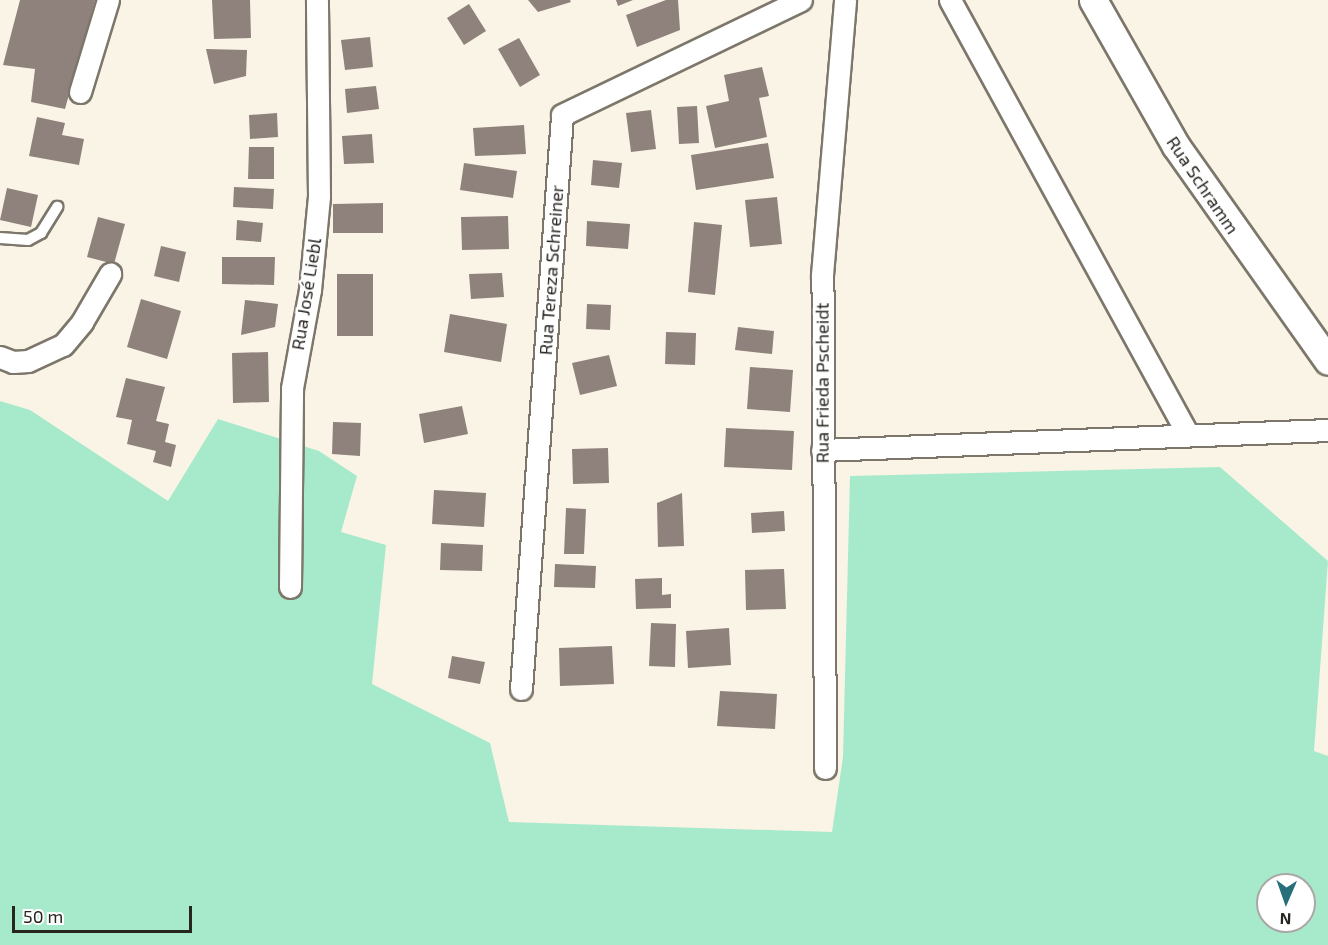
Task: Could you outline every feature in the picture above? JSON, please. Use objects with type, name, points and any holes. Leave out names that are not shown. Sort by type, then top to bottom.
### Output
[{"type":"street","points":[[80,92],[108,0]]},
{"type":"street","name":"Rua José Liebl","points":[[290,587],[292,388],[310,290],[319,196],[317,0]]},
{"type":"street","name":"Rua Tereza Schreiner","points":[[520,689],[562,115],[801,0]]},
{"type":"street","name":"Rua Frieda Pscheidt","points":[[825,768],[822,275],[845,0]]},
{"type":"street","points":[[950,0],[1187,433]]},
{"type":"street","name":"Rua Schramm","points":[[1093,0],[1176,147],[1328,361]]},
{"type":"street","points":[[0,357],[13,362],[28,362],[63,345],[82,322],[110,274]]},
{"type":"street","points":[[822,450],[1187,433],[1328,430]]},
{"type":"lane","points":[[0,238],[28,240],[41,233],[57,207]]},
{"type":"green space","points":[[0,401],[30,410],[168,501],[218,419],[319,451],[357,476],[341,532],[386,545],[372,684],[490,743],[509,822],[832,832],[843,757],[850,476],[1220,467],[1328,561],[1314,751],[1328,756],[1328,945],[0,945]]},
{"type":"building","points":[[20,0],[95,0],[65,109],[31,102],[35,69],[3,65]]},
{"type":"building","points":[[212,0],[250,0],[251,38],[214,39]]},
{"type":"building","points":[[528,0],[570,0],[571,2],[538,12]]},
{"type":"building","points":[[616,0],[633,0],[618,6]]},
{"type":"building","points":[[666,0],[678,0],[680,30],[637,47],[626,15]]},
{"type":"building","points":[[469,4],[486,31],[464,45],[447,18]]},
{"type":"building","points":[[370,37],[373,67],[345,70],[341,40]]},
{"type":"building","points":[[519,38],[540,75],[520,87],[498,49]]},
{"type":"building","points":[[206,49],[247,50],[246,76],[214,84]]},
{"type":"building","points":[[762,67],[769,96],[759,98],[767,137],[715,148],[706,106],[729,101],[724,75]]},
{"type":"building","points":[[376,86],[379,109],[347,113],[345,89]]},
{"type":"building","points":[[697,106],[699,143],[679,144],[677,107]]},
{"type":"building","points":[[651,110],[656,149],[631,152],[626,113]]},
{"type":"building","points":[[277,113],[278,137],[250,139],[249,115]]},
{"type":"building","points":[[37,117],[65,123],[62,135],[84,139],[79,165],[29,156]]},
{"type":"building","points":[[524,125],[526,154],[475,156],[473,128]]},
{"type":"building","points":[[372,134],[374,163],[344,164],[342,136]]},
{"type":"building","points":[[768,143],[774,178],[696,190],[691,155]]},
{"type":"building","points":[[249,147],[274,147],[274,179],[248,179]]},
{"type":"building","points":[[593,160],[622,163],[619,188],[591,185]]},
{"type":"building","points":[[464,163],[517,171],[513,198],[460,190]]},
{"type":"building","points":[[234,187],[274,189],[273,209],[233,207]]},
{"type":"building","points":[[7,188],[38,195],[31,227],[0,220]]},
{"type":"building","points":[[777,197],[782,244],[750,247],[745,200]]},
{"type":"building","points":[[383,203],[383,233],[333,233],[333,204]]},
{"type":"building","points":[[508,216],[509,249],[462,250],[461,217]]},
{"type":"building","points":[[98,217],[125,224],[114,264],[87,257]]},
{"type":"building","points":[[237,220],[263,223],[261,242],[236,240]]},
{"type":"building","points":[[587,221],[630,224],[628,249],[586,246]]},
{"type":"building","points":[[694,222],[722,225],[715,295],[688,292]]},
{"type":"building","points":[[161,246],[186,252],[179,282],[154,276]]},
{"type":"building","points":[[222,257],[275,257],[274,285],[222,284]]},
{"type":"building","points":[[502,273],[504,297],[471,299],[469,274]]},
{"type":"building","points":[[337,274],[373,274],[373,336],[337,336]]},
{"type":"building","points":[[141,299],[181,311],[167,359],[127,347]]},
{"type":"building","points":[[245,300],[278,304],[275,327],[241,335]]},
{"type":"building","points":[[587,304],[611,305],[610,330],[586,329]]},
{"type":"building","points":[[450,314],[507,324],[501,362],[444,352]]},
{"type":"building","points":[[738,327],[774,331],[772,354],[735,350]]},
{"type":"building","points":[[666,332],[696,333],[695,365],[665,364]]},
{"type":"building","points":[[268,352],[269,402],[233,403],[232,353]]},
{"type":"building","points":[[609,355],[617,386],[580,395],[572,363]]},
{"type":"building","points":[[750,367],[793,370],[790,412],[747,409]]},
{"type":"building","points":[[126,378],[165,387],[156,421],[169,424],[165,442],[176,445],[171,467],[153,462],[156,451],[127,444],[132,420],[116,417]]},
{"type":"building","points":[[462,406],[468,434],[424,443],[419,414]]},
{"type":"building","points":[[333,422],[361,423],[360,456],[332,454]]},
{"type":"building","points":[[726,428],[794,431],[792,470],[724,467]]},
{"type":"building","points":[[608,448],[609,483],[573,484],[572,449]]},
{"type":"building","points":[[434,490],[486,493],[484,527],[432,524]]},
{"type":"building","points":[[682,493],[684,546],[658,547],[657,503]]},
{"type":"building","points":[[566,508],[586,509],[584,554],[564,554]]},
{"type":"building","points":[[784,511],[785,531],[752,533],[751,513]]},
{"type":"building","points":[[441,543],[483,545],[482,571],[440,570]]},
{"type":"building","points":[[555,564],[596,566],[595,588],[554,587]]},
{"type":"building","points":[[784,569],[786,609],[746,610],[745,570]]},
{"type":"building","points":[[662,578],[662,595],[671,594],[671,608],[636,609],[635,579]]},
{"type":"building","points":[[651,623],[676,624],[675,667],[649,666]]},
{"type":"building","points":[[729,628],[731,665],[688,668],[686,631]]},
{"type":"building","points":[[612,646],[614,684],[560,686],[559,648]]},
{"type":"building","points":[[452,656],[485,662],[480,684],[448,678]]},
{"type":"building","points":[[720,691],[777,694],[775,729],[717,726]]}]
